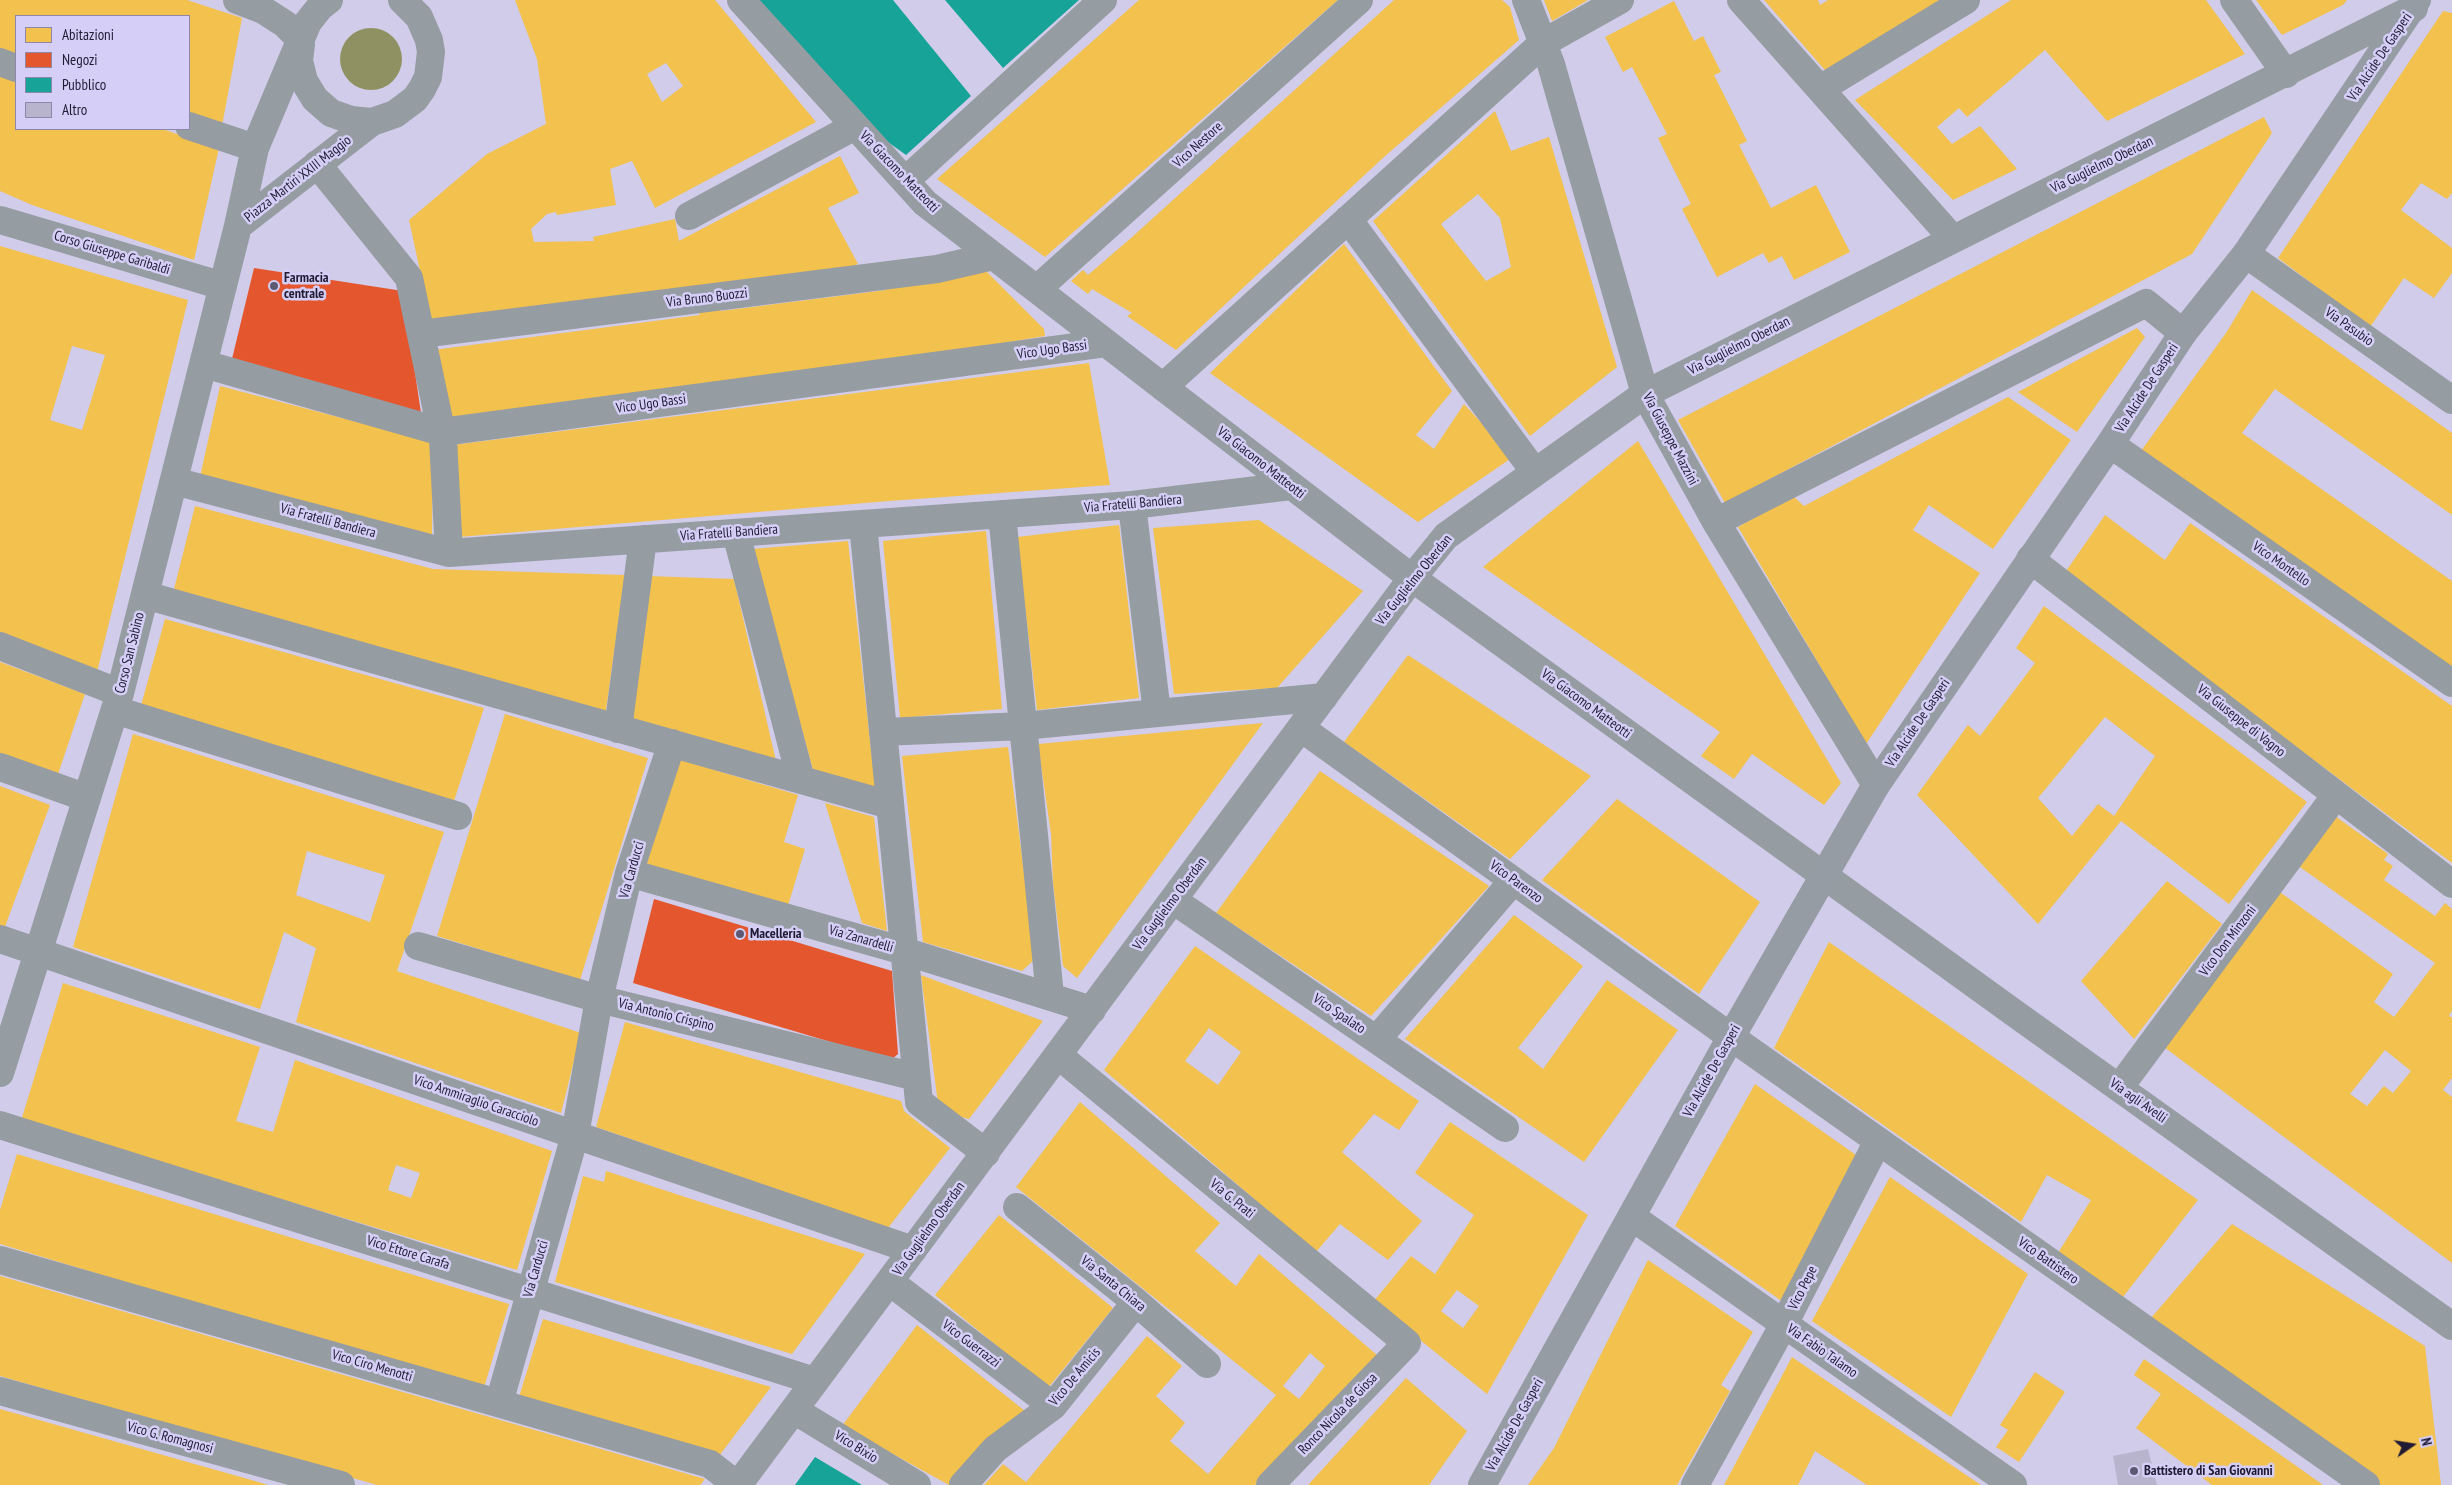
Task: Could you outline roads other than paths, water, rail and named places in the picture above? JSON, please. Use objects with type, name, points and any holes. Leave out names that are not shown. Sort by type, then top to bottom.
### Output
[{"type":"street","points":[[237,0],[263,10],[278,19],[301,40]]},
{"type":"street","name":"Piazza Martiri XXIII Maggio","points":[[238,226],[255,148],[308,22],[320,7],[330,0]]},
{"type":"street","name":"Via Giacomo Matteotti","points":[[741,0],[925,203],[1412,578],[1825,876]]},
{"type":"street","points":[[905,181],[1103,0]]},
{"type":"street","name":"Vico Nestore","points":[[1037,289],[1359,0]]},
{"type":"street","name":"Via Giuseppe Mazzini","points":[[1526,0],[1551,64],[1645,394],[1716,522],[1876,785]]},
{"type":"street","points":[[1163,387],[1543,43],[1620,0]]},
{"type":"street","points":[[1741,0],[1954,239]]},
{"type":"street","points":[[1820,90],[1966,0]]},
{"type":"street","points":[[2234,0],[2286,74]]},
{"type":"street","name":"Piazza Martiri XXIII Maggio","points":[[238,226],[372,122],[395,114],[415,99],[428,77],[431,52],[429,40],[419,17],[409,2]]},
{"type":"street","name":"Via Guglielmo Oberdan","points":[[738,1485],[1412,578],[1446,536],[1534,471],[1645,394],[2286,74],[2415,4]]},
{"type":"street","name":"Via Alcide De Gasperi","points":[[1482,1485],[1731,1037],[1876,785],[2110,444],[2183,333],[2246,254],[2415,4]]},
{"type":"street","name":"Piazza Martiri XXIII Maggio","points":[[301,40],[299,61],[304,81],[315,99],[331,112],[351,120],[372,122]]},
{"type":"street","points":[[0,62],[15,68]]},
{"type":"street","points":[[190,126],[255,148]]},
{"type":"street","points":[[689,216],[855,126]]},
{"type":"street","points":[[317,164],[410,278],[442,432],[449,552]]},
{"type":"street","points":[[1348,219],[1534,471]]},
{"type":"street","name":"Corso Giuseppe Garibaldi","points":[[0,220],[223,286]]},
{"type":"street","name":"Corso San Sabino","points":[[0,1070],[39,952],[117,701],[238,226]]},
{"type":"street","name":"Via Pasubio","points":[[2246,254],[2452,400]]},
{"type":"street","name":"Via Bruno Buozzi","points":[[421,334],[937,269],[993,256]]},
{"type":"street","points":[[1716,522],[2146,303],[2183,333]]},
{"type":"street","name":"Vico Ugo Bassi","points":[[204,364],[442,432],[1106,343]]},
{"type":"street","name":"Vico Montello","points":[[2110,444],[2452,683]]},
{"type":"street","name":"Via Fratelli Bandiera","points":[[174,481],[449,552],[1132,505],[1291,486]]},
{"type":"street","points":[[1132,505],[1157,713]]},
{"type":"street","points":[[1002,514],[1050,996]]},
{"type":"street","points":[[863,524],[919,1102],[986,1153]]},
{"type":"street","points":[[736,533],[801,780]]},
{"type":"street","points":[[618,729],[643,539]]},
{"type":"street","name":"Via Giuseppe di Vagno","points":[[2030,559],[2452,884]]},
{"type":"street","points":[[145,595],[890,805]]},
{"type":"street","points":[[0,646],[117,701],[458,816]]},
{"type":"street","points":[[883,732],[1023,726],[1324,697]]},
{"type":"street","name":"Vico Parenzo","points":[[1301,728],[1731,1037]]},
{"type":"street","name":"Via Carducci","points":[[499,1403],[575,1135],[600,999],[629,873],[672,743]]},
{"type":"street","points":[[0,767],[87,798]]},
{"type":"street","name":"Vico Don Minzoni","points":[[2119,1088],[2336,795]]},
{"type":"street","name":"Via Zanardelli","points":[[629,873],[904,951],[1092,1010]]},
{"type":"street","name":"Via agli Avelli","points":[[1825,876],[2452,1326]]},
{"type":"street","points":[[1377,1039],[1513,881]]},
{"type":"street","name":"Vico Spalato","points":[[1173,900],[1505,1128]]},
{"type":"street","name":"Vico Ammiraglio Caracciolo","points":[[0,939],[913,1250]]},
{"type":"street","name":"Via Antonio Crispino","points":[[418,946],[600,999],[916,1077]]},
{"type":"street","name":"Vico Battistero","points":[[1731,1037],[2366,1485]]},
{"type":"street","name":"Via G. Prati","points":[[1058,1055],[1407,1342]]},
{"type":"street","name":"Vico Ettore Carafa","points":[[0,1125],[815,1381]]},
{"type":"street","name":"Vico Pepe","points":[[1695,1485],[1784,1324],[1878,1141]]},
{"type":"street","name":"Via Santa Chiara","points":[[1016,1207],[1136,1302],[1207,1364]]},
{"type":"street","name":"Via Fabio Talamo","points":[[1632,1217],[2013,1485]]},
{"type":"street","name":"Vico Ciro Menotti","points":[[0,1260],[710,1464],[738,1485]]},
{"type":"street","name":"Vico Guerrazzi","points":[[890,1282],[1053,1406]]},
{"type":"street","name":"Vico De Amicis","points":[[964,1485],[994,1449],[1053,1406],[1136,1302]]},
{"type":"street","name":"Ronco Nicola de Giosa","points":[[1270,1485],[1407,1342]]},
{"type":"street","name":"Vico G. Romagnosi","points":[[0,1391],[340,1485]]},
{"type":"street","name":"Vico Bixio","points":[[794,1410],[917,1485]]},
{"type":"place","name":"Farmacia centrale","points":[[274,286]]},
{"type":"place","name":"Macelleria","points":[[740,934]]},
{"type":"place","name":"Battistero di San Giovanni","points":[[2134,1471]]}]
